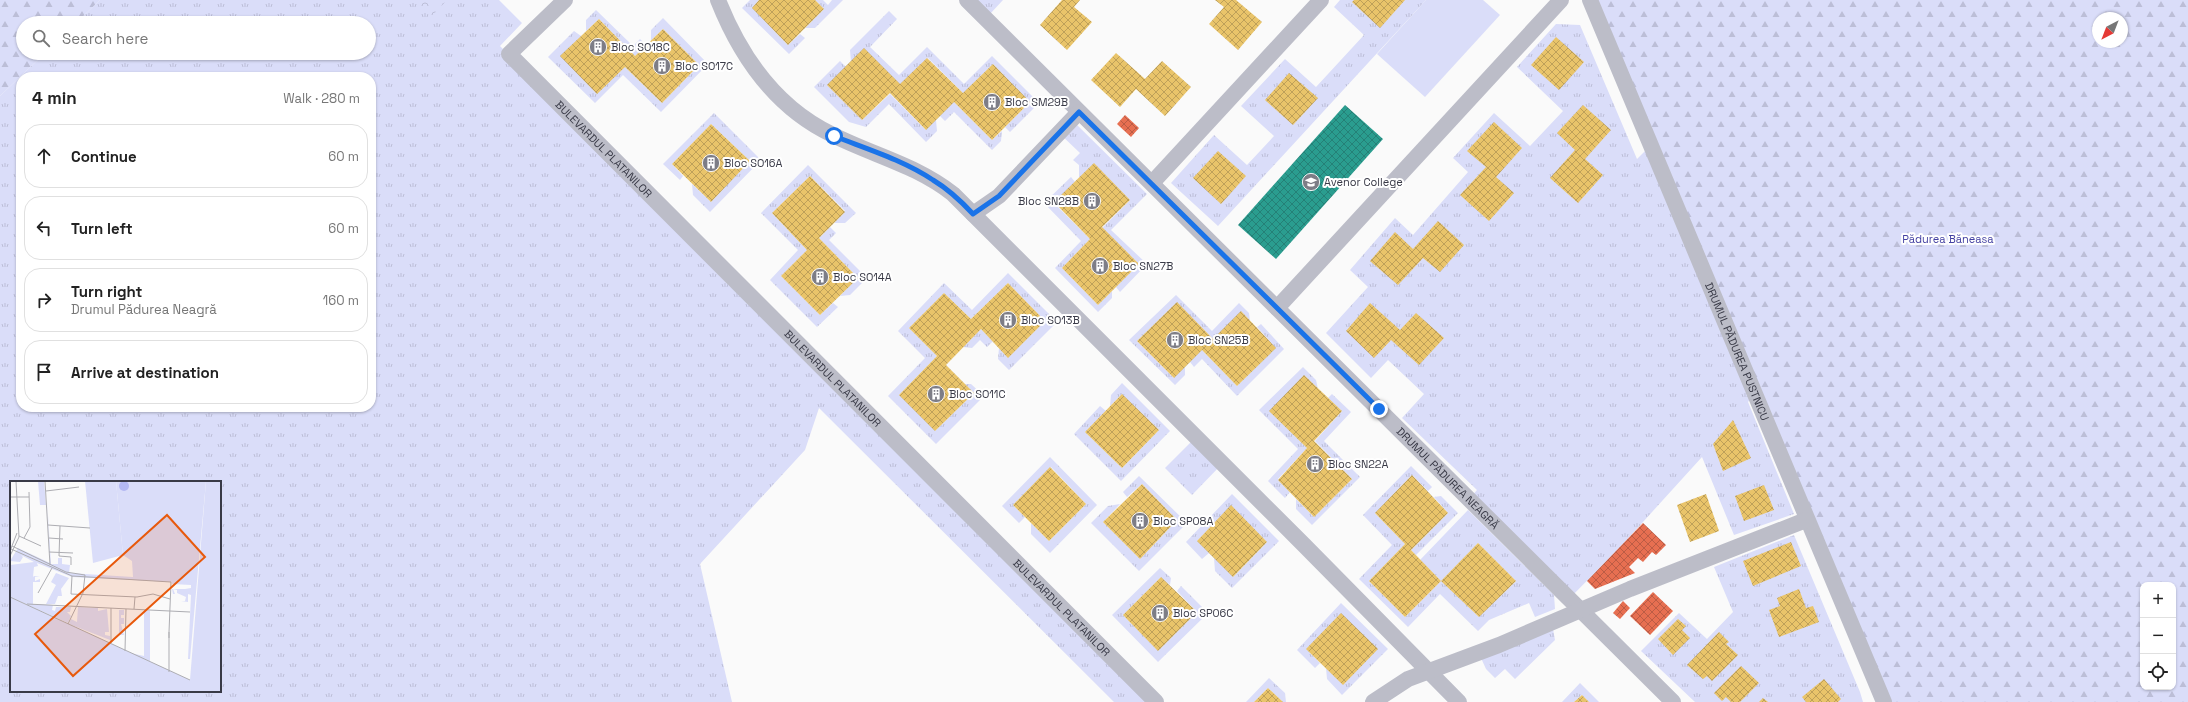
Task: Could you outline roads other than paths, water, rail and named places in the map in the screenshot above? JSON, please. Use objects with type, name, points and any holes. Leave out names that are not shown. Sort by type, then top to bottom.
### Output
[{"type":"street","name":"BULEVARDUL PLATANILOR","points":[[565,0],[508,54],[1156,702]]},
{"type":"street","points":[[718,0],[729,28],[741,50],[776,96],[793,110],[834,136],[904,164],[932,179],[953,194],[1459,702]]},
{"type":"street","name":"DRUMUL PĂDUREA NEAGRĂ","points":[[967,0],[1673,702]]},
{"type":"street","points":[[1152,183],[1321,0]]},
{"type":"street","points":[[1277,308],[1561,0]]},
{"type":"street","name":"DRUMUL PĂDUREA PUSTNICU","points":[[1590,0],[1806,520],[1884,702]]},
{"type":"street","points":[[973,214],[999,196],[1079,112]]},
{"type":"street","points":[[1373,702],[1408,679],[1430,672],[1550,624],[1580,610],[1806,520]]},
{"type":"place","name":"Bloc SO18C","points":[[598,47]]},
{"type":"place","name":"Bloc SO17C","points":[[662,66]]},
{"type":"place","name":"Bloc SM29B","points":[[992,102]]},
{"type":"place","name":"Bloc SO16A","points":[[711,163]]},
{"type":"place","name":"Avenor College","points":[[1311,182]]},
{"type":"place","name":"Bloc SN28B","points":[[1092,201]]},
{"type":"place","name":"Bloc SN27B","points":[[1100,266]]},
{"type":"place","name":"Bloc SO14A","points":[[820,277]]},
{"type":"place","name":"Bloc SO13B","points":[[1008,320]]},
{"type":"place","name":"Bloc SN25B","points":[[1175,340]]},
{"type":"place","name":"Bloc SO11C","points":[[936,394]]},
{"type":"place","name":"Bloc SN22A","points":[[1315,464]]},
{"type":"place","name":"Bloc SP08A","points":[[1140,521]]},
{"type":"place","name":"Bloc SP06C","points":[[1160,613]]},
{"type":"park label","name":"Pădurea Băneasa","points":[[1948,239]]}]
